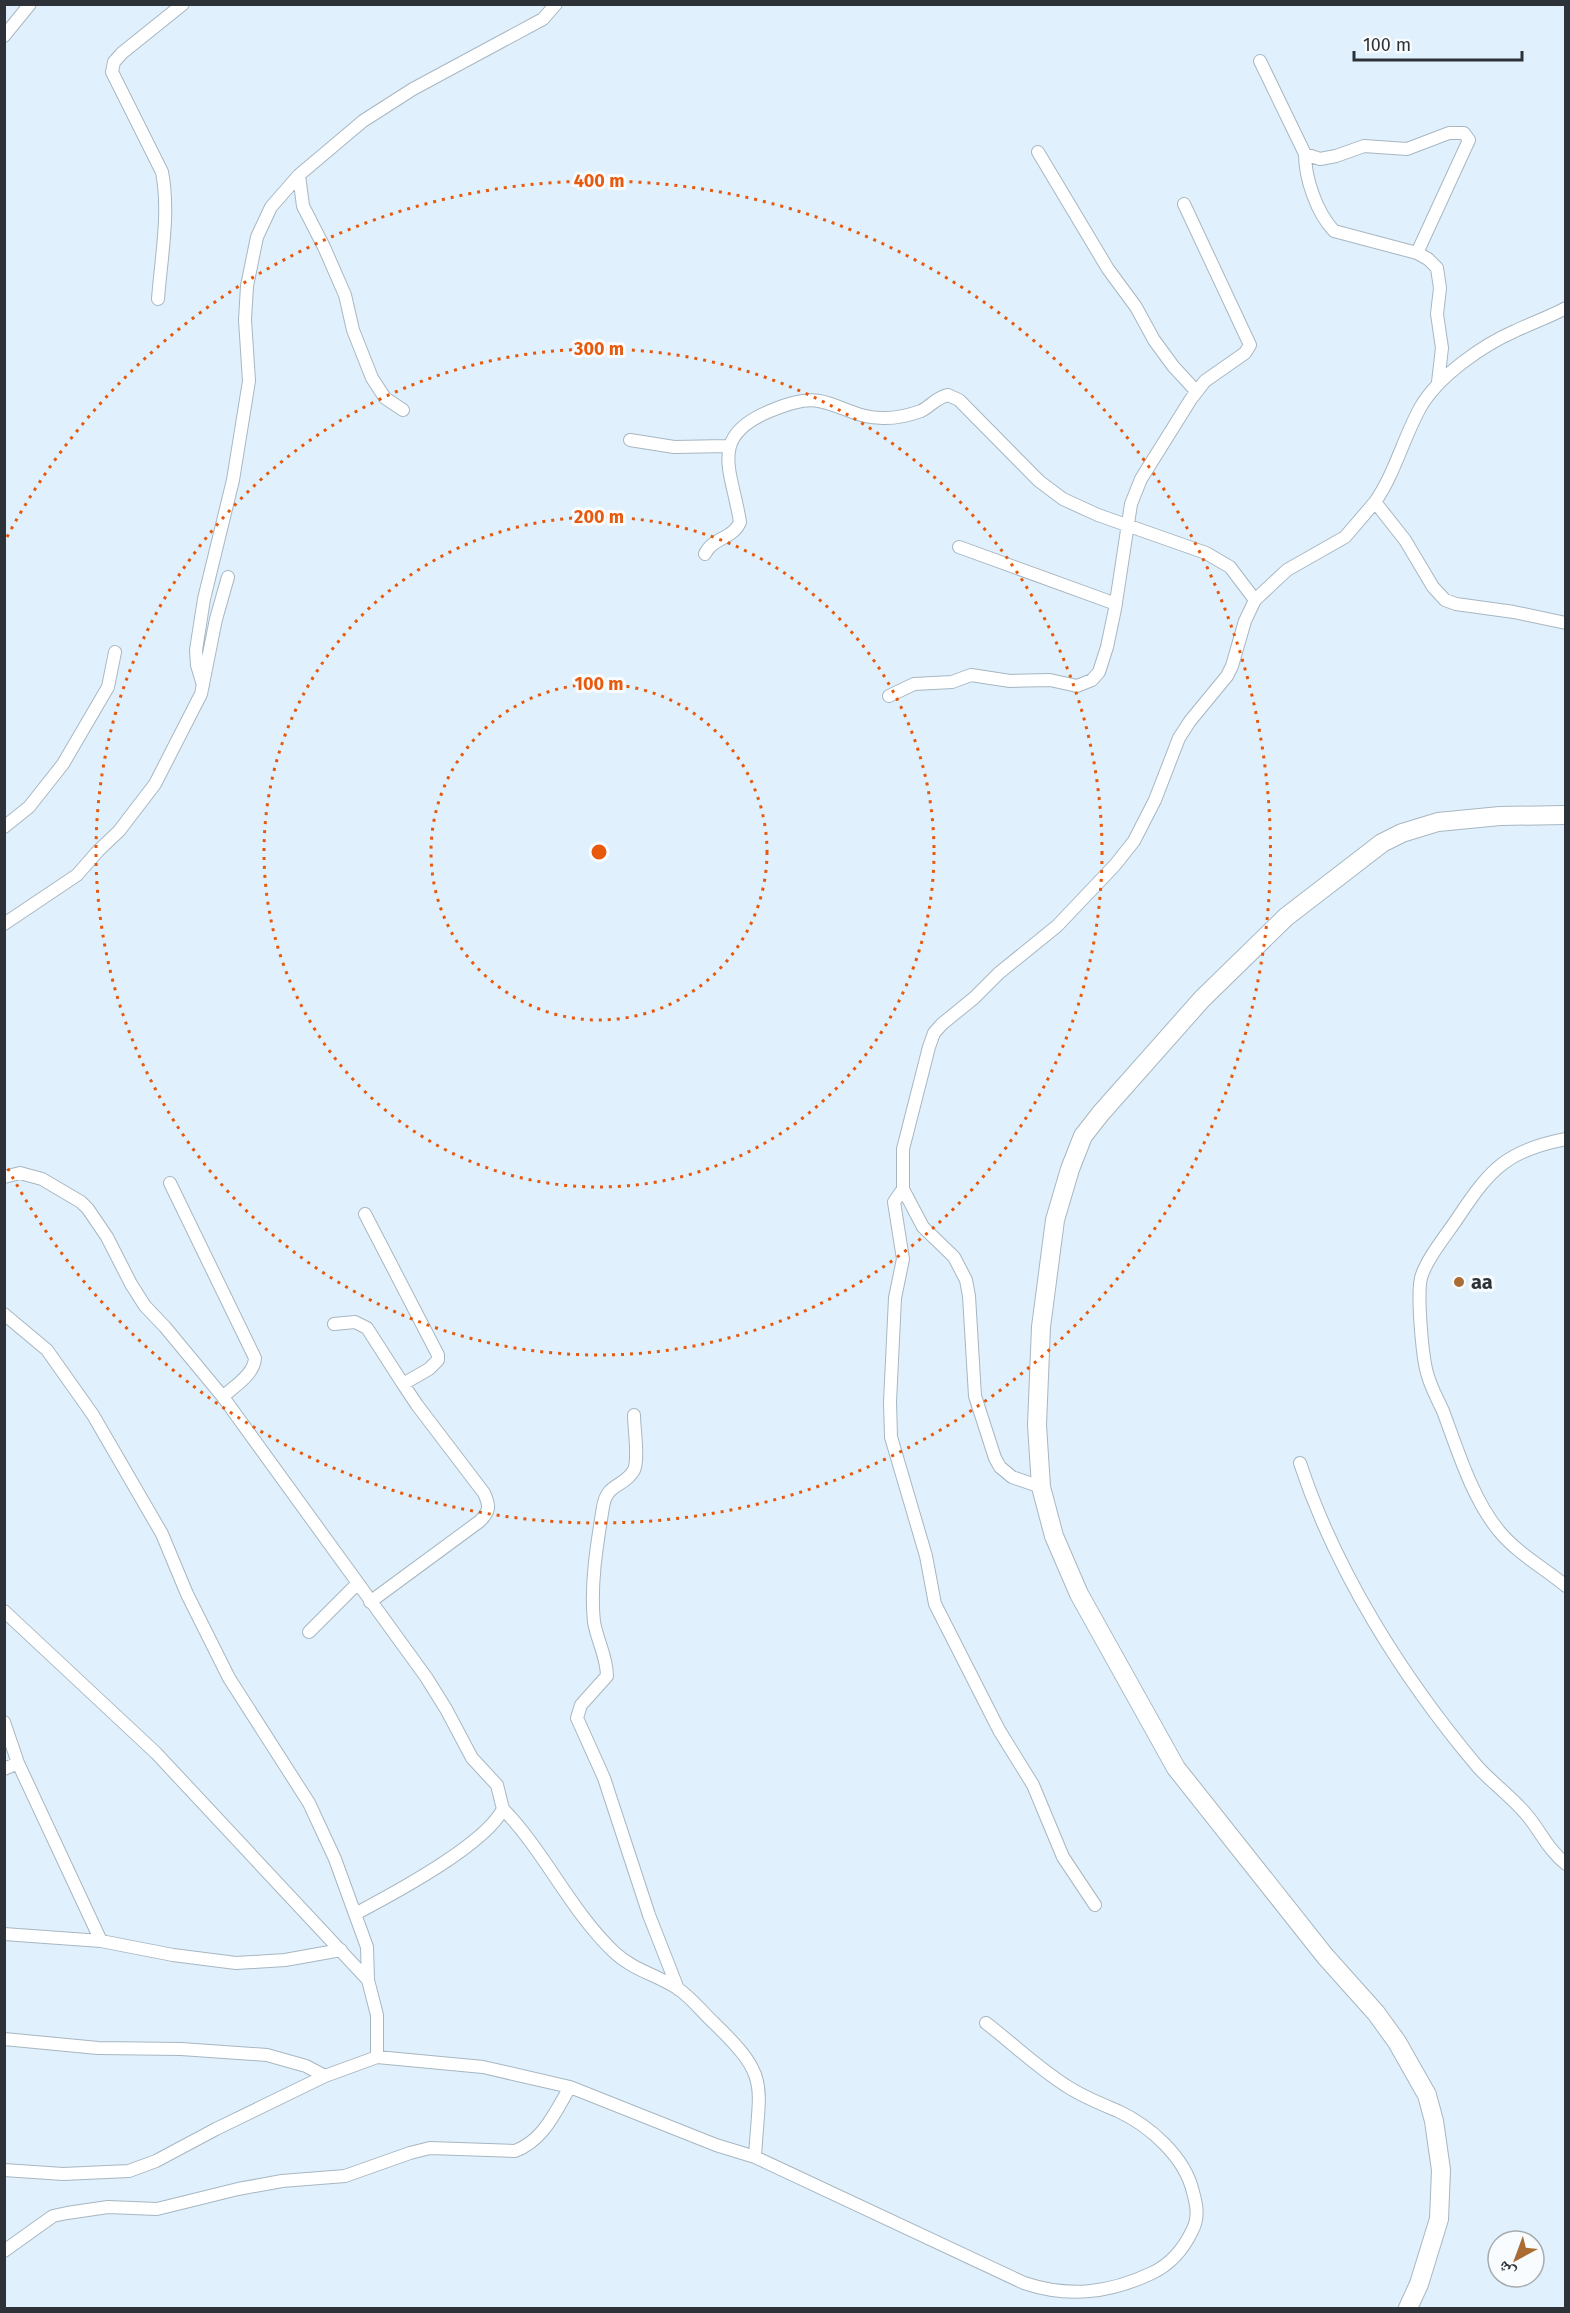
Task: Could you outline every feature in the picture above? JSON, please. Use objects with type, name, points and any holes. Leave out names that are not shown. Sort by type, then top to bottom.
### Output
[{"type":"main road","points":[[1408,2308],[1423,2274],[1439,2219],[1441,2170],[1434,2121],[1427,2095],[1397,2042],[1376,2013],[1325,1956],[1176,1768],[1079,1594],[1054,1536],[1041,1488],[1037,1425],[1041,1328],[1055,1220],[1070,1169],[1083,1137],[1101,1113],[1202,999],[1286,918],[1382,843],[1402,833],[1438,822],[1500,816],[1566,815]]},
{"type":"street","points":[[4,36],[30,4]]},
{"type":"street","points":[[158,299],[165,213],[165,187],[162,172],[112,72],[114,62],[123,53],[183,4]]},
{"type":"street","points":[[203,685],[197,665],[196,650],[204,599],[233,480],[249,381],[245,320],[247,286],[257,237],[271,207],[299,174],[363,121],[413,89],[543,19],[556,4]]},
{"type":"street","points":[[1260,61],[1305,154],[1305,168],[1326,223],[1335,231],[1417,253],[1437,268],[1440,288],[1437,314],[1442,348],[1438,382]]},
{"type":"street","points":[[1305,154],[1320,159],[1364,146],[1407,149],[1449,133],[1464,133],[1469,140],[1417,253]]},
{"type":"street","points":[[1038,152],[1104,262],[1136,308],[1165,356],[1196,391]]},
{"type":"street","points":[[299,174],[303,207],[342,287],[353,330],[372,378],[385,398],[402,410]]},
{"type":"street","points":[[889,696],[914,684],[952,682],[971,675],[1010,681],[1050,680],[1077,687],[1086,684],[1098,672],[1116,604],[1131,504],[1141,479],[1196,391],[1205,381],[1250,348],[1250,343],[1184,204]]},
{"type":"street","points":[[1041,1488],[1012,1477],[1000,1467],[995,1458],[975,1396],[966,1280],[954,1257],[923,1227],[903,1189],[903,1149],[934,1034],[999,973],[1057,926],[1115,865],[1134,841],[1155,800],[1179,738],[1221,684],[1232,666],[1245,621],[1255,600],[1287,570],[1345,537],[1375,502],[1386,485],[1420,408],[1438,382],[1486,347],[1513,331],[1566,308]]},
{"type":"street","points":[[705,554],[709,546],[737,530],[740,522],[727,460],[728,446],[738,431],[747,423],[774,410],[800,402],[822,402],[844,411],[884,418],[922,410],[948,394],[959,400],[1040,481],[1063,499],[1082,509],[1206,553],[1230,567],[1255,600]]},
{"type":"street","points":[[630,440],[674,447],[728,446]]},
{"type":"street","points":[[1375,502],[1405,540],[1433,587],[1445,600],[1456,604],[1514,612],[1566,623]]},
{"type":"street","points":[[959,547],[1116,604]]},
{"type":"street","points":[[4,924],[77,875],[119,831],[155,784],[201,694],[216,619],[228,577]]},
{"type":"street","points":[[4,827],[29,807],[63,764],[108,687],[115,652]]},
{"type":"street","points":[[1566,1139],[1528,1148],[1514,1155],[1491,1174],[1467,1203],[1441,1242],[1423,1273],[1420,1284],[1422,1338],[1427,1376],[1478,1495],[1498,1530],[1507,1540],[1566,1586]]},
{"type":"street","points":[[4,1177],[20,1173],[42,1179],[81,1202],[88,1209],[107,1237],[145,1306],[223,1397],[430,1684],[446,1708],[472,1758],[497,1785],[502,1809],[524,1833],[585,1918],[615,1953],[641,1971],[678,1989],[740,2049],[754,2070],[760,2092],[754,2157]]},
{"type":"street","points":[[170,1183],[255,1358],[250,1372],[223,1397]]},
{"type":"street","points":[[903,1189],[894,1202],[903,1258],[896,1292],[890,1424],[896,1459],[927,1563],[933,1596],[955,1646],[999,1730],[1033,1785],[1063,1857],[1095,1905]]},
{"type":"street","points":[[364,1214],[438,1355],[436,1362],[429,1369],[403,1384]]},
{"type":"street","points":[[4,1314],[47,1350],[93,1414],[162,1534],[187,1594],[229,1678],[309,1803],[335,1858],[367,1947],[368,1980],[377,2015],[377,2057]]},
{"type":"street","points":[[334,1324],[355,1322],[367,1328],[417,1405],[484,1493],[489,1507],[480,1521],[370,1602]]},
{"type":"street","points":[[634,1415],[636,1463],[630,1476],[606,1494],[597,1558],[593,1603],[595,1624],[605,1659],[607,1676],[578,1709],[577,1718],[604,1778],[645,1905],[678,1989]]},
{"type":"street","points":[[1300,1463],[1316,1511],[1403,1670],[1477,1766],[1526,1814],[1550,1848],[1566,1864]]},
{"type":"street","points":[[309,1632],[357,1584]]},
{"type":"street","points":[[4,1611],[156,1753],[368,1980]]},
{"type":"street","points":[[4,1722],[18,1763],[100,1941]]},
{"type":"street","points":[[4,1769],[18,1763]]},
{"type":"street","points":[[355,1914],[402,1888],[462,1849],[489,1828],[502,1809]]},
{"type":"street","points":[[4,1934],[100,1941],[236,1964],[285,1960],[341,1950]]},
{"type":"street","points":[[4,2170],[63,2174],[129,2171],[156,2161],[216,2128],[325,2076],[377,2057],[483,2067],[570,2087],[716,2145],[754,2157],[1017,2279],[1047,2290],[1086,2293],[1100,2291],[1147,2275],[1168,2264],[1188,2242],[1196,2223],[1197,2209],[1190,2179],[1181,2163],[1151,2133],[1132,2119],[1084,2097],[1063,2084],[986,2023]]},
{"type":"street","points":[[4,2039],[109,2048],[180,2049],[267,2055],[306,2066],[325,2076]]},
{"type":"street","points":[[4,2251],[53,2216],[67,2213],[108,2207],[157,2209],[238,2189],[282,2181],[336,2178],[357,2173],[410,2152],[430,2148],[488,2152],[515,2151],[526,2147],[542,2133],[570,2087]]},
{"type":"place","name":"aa","points":[[1459,1282]]}]
